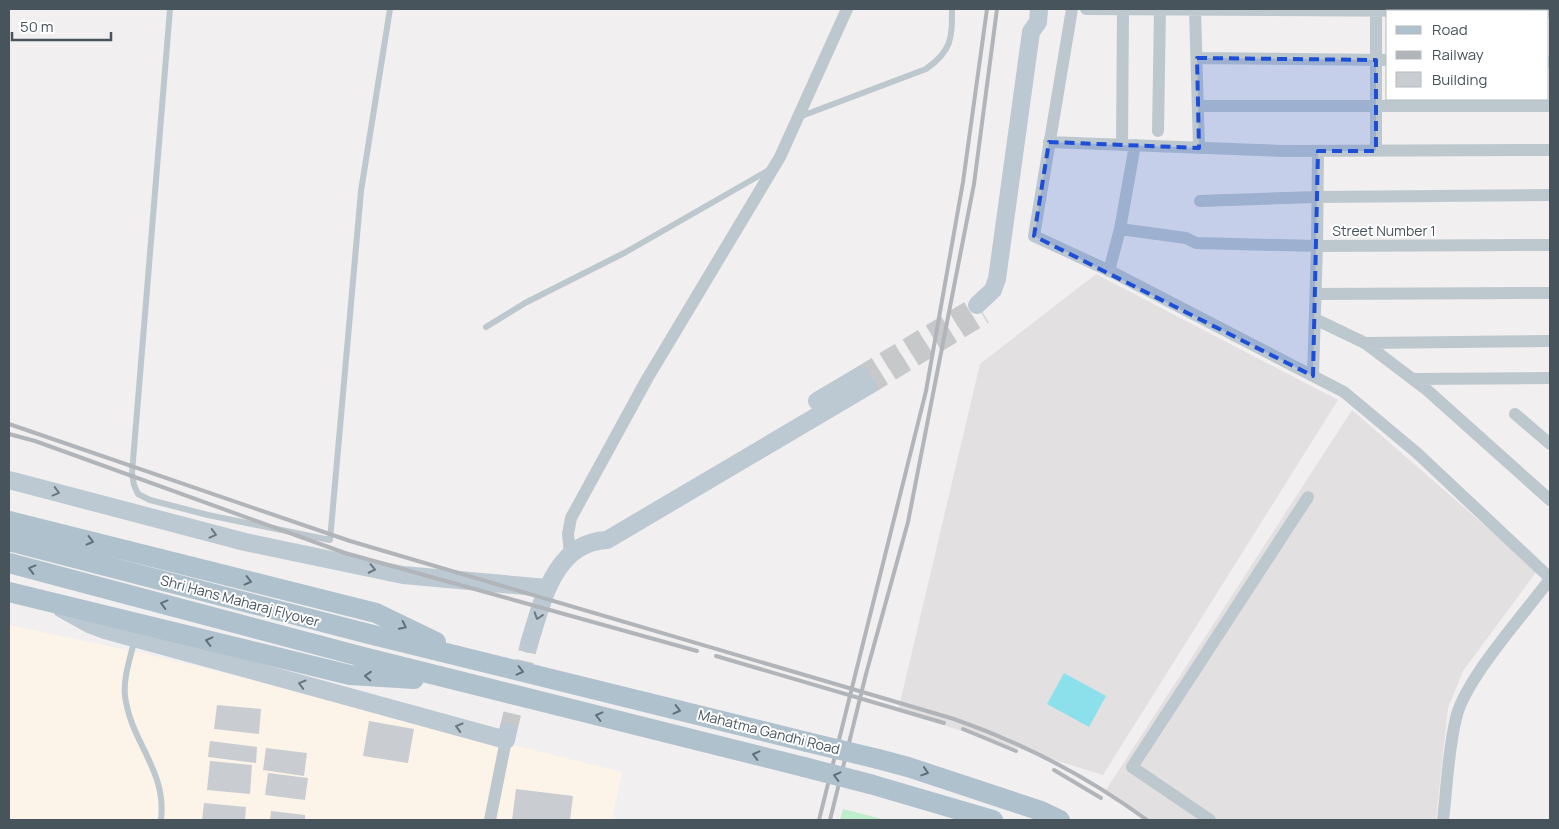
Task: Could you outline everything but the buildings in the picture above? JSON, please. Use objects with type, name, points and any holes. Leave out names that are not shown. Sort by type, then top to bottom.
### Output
[{"type":"main road","points":[[9,521],[376,613],[472,660]]},
{"type":"main road","name":"Shri Hans Maharaj Flyover","points":[[9,541],[472,660]]},
{"type":"main road","name":"Shri Hans Maharaj Flyover","points":[[9,563],[363,657],[469,683]]},
{"type":"main road","points":[[9,592],[350,675],[469,683]]},
{"type":"main road","name":"Mahatma Gandhi Road","points":[[472,660],[908,767],[1022,805],[1060,820]]},
{"type":"main road","name":"Mahatma Gandhi Road","points":[[469,683],[870,784],[993,820]]},
{"type":"street","points":[[570,554],[568,534],[571,518],[647,379],[773,168],[846,9]]},
{"type":"street","points":[[1072,9],[1034,236],[1109,271],[1344,392],[1374,415],[1550,579],[1482,669],[1468,690],[1459,710],[1456,717],[1443,820]]},
{"type":"street","points":[[1086,9],[1376,10],[1382,60],[1376,106],[1376,150]]},
{"type":"street","points":[[1109,271],[1120,229],[1128,145],[1123,9]]},
{"type":"street","points":[[1158,131],[1160,9]]},
{"type":"street","points":[[1196,9],[1199,148]]},
{"type":"street","points":[[980,310],[993,290],[997,279],[1031,32],[1038,15]]},
{"type":"street","points":[[1197,58],[1382,60]]},
{"type":"street","points":[[1198,106],[1550,106]]},
{"type":"street","points":[[1049,142],[1318,151],[1550,150]]},
{"type":"street","points":[[1120,229],[1186,238],[1196,243],[1317,246],[1318,151]]},
{"type":"street","points":[[1200,200],[1550,195]]},
{"type":"street","name":"Street Number 1","points":[[1313,376],[1317,246],[1550,245]]},
{"type":"street","points":[[1316,294],[1550,293]]},
{"type":"street","points":[[1315,319],[1365,343],[1413,379],[1550,500]]},
{"type":"street","points":[[1365,343],[1550,341]]},
{"type":"street","points":[[1413,379],[1550,378]]},
{"type":"street","points":[[529,644],[547,588],[562,563],[570,554],[597,541],[601,530],[865,380]]},
{"type":"street","points":[[1515,414],[1550,444]]},
{"type":"street","points":[[9,480],[245,542],[403,575],[547,588]]},
{"type":"street","points":[[1210,820],[1132,767],[1308,497]]},
{"type":"street","points":[[51,602],[89,624],[507,736],[490,820]]},
{"type":"lane","points":[[170,9],[132,473],[134,485],[138,494],[150,500],[208,516],[330,540],[361,191],[390,9]]},
{"type":"lane","points":[[797,118],[926,69],[941,59],[948,48],[952,32],[952,9]]},
{"type":"lane","points":[[486,327],[525,303],[626,252],[773,168]]},
{"type":"lane","points":[[135,637],[125,693],[133,729],[156,772],[160,789],[161,820]]},
{"type":"highlighted area","points":[[1197,58],[1376,60],[1376,151],[1318,151],[1313,376],[1034,236],[1049,142],[1199,148]]},
{"type":"shaded area","points":[[1096,274],[1338,400],[1103,775],[898,711],[980,364]]},
{"type":"shaded area","points":[[1352,410],[1537,571],[1463,671],[1448,708],[1436,820],[1146,820],[1106,790]]},
{"type":"shaded area","points":[[9,625],[155,656],[622,772],[612,820],[9,820]]},
{"type":"green space","points":[[843,809],[886,820],[840,820]]},
{"type":"water","points":[[1064,673],[1106,696],[1089,727],[1047,704]]},
{"type":"tunnel","points":[[861,375],[977,305]]},
{"type":"tunnel","points":[[868,386],[984,315]]},
{"type":"tunnel","points":[[508,731],[529,644]]},
{"type":"railway","points":[[819,820],[926,391],[963,182],[987,9]]},
{"type":"railway","points":[[830,820],[866,674],[908,522],[974,184],[997,9]]},
{"type":"railway","points":[[9,424],[350,541],[980,728],[1030,750],[1078,775],[1147,820]]},
{"type":"railway","points":[[9,434],[35,441],[345,553],[697,651]]},
{"type":"railway","points":[[716,656],[944,723]]},
{"type":"railway","points":[[963,729],[1016,751]]},
{"type":"railway","points":[[1054,770],[1101,798]]}]
